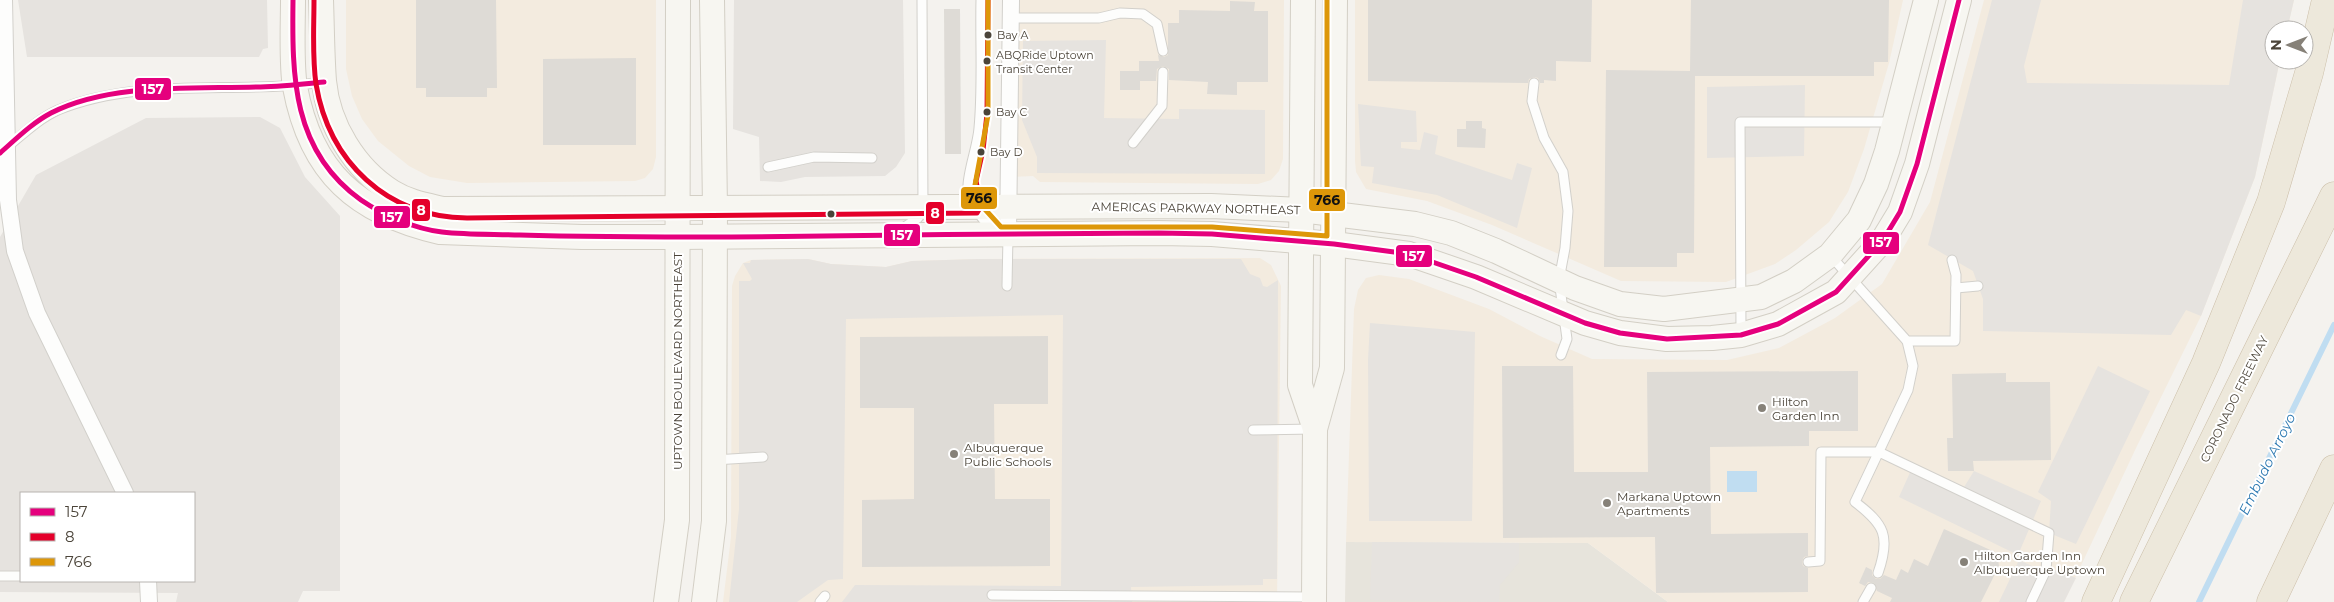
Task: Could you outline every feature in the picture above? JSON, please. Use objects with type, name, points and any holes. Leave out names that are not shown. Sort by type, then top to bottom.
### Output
[{"type":"highway","points":[[2096,602],[2206,363],[2268,211],[2309,73],[2326,0]]},
{"type":"highway","name":"CORONADO FREEWAY","points":[[2134,602],[2334,196]]},
{"type":"highway","points":[[2286,574],[2334,469]]},
{"type":"highway","points":[[2271,602],[2334,496]]},
{"type":"street","points":[[4,0],[4,150],[9,217],[15,251],[21,272],[40,319],[125,492]]},
{"type":"street","name":"AMERICAS PARKWAY NORTHEAST","points":[[292,0],[295,87],[306,126],[320,157],[335,179],[350,194],[380,213],[440,232],[677,237],[1168,233],[1212,234],[1300,243],[1334,244],[1409,254],[1442,264],[1564,315],[1620,333],[1667,339],[1741,334],[1778,324],[1836,292],[1852,277],[1883,240],[1900,212],[1917,164],[1959,0]]},
{"type":"street","name":"AMERICAS PARKWAY NORTHEAST","points":[[321,0],[324,82],[331,113],[340,134],[350,152],[375,180],[393,193],[416,203],[444,209],[490,210],[974,206],[1211,206],[1301,210],[1415,224],[1450,233],[1620,304],[1664,309],[1761,297],[1794,281],[1830,255],[1858,220],[1872,193],[1887,152],[1926,0]]},
{"type":"street","name":"UPTOWN BOULEVARD NORTHEAST","points":[[666,602],[677,520],[678,0]]},
{"type":"street","points":[[704,602],[714,521],[715,208],[712,0]]},
{"type":"street","points":[[1003,235],[1008,206],[1010,0]]},
{"type":"street","points":[[1303,0],[1300,385],[1315,429]]},
{"type":"street","points":[[1314,600],[1315,429],[1332,368],[1335,0]]},
{"type":"street","points":[[148,582],[149,602]]},
{"type":"lane","points":[[886,235],[907,226],[918,218],[923,207],[922,0]]},
{"type":"lane","points":[[980,0],[980,113],[976,149],[968,180],[968,189],[974,206],[1003,235],[1007,286]]},
{"type":"lane","points":[[1010,18],[1099,18],[1120,13],[1143,14],[1157,24],[1163,51]]},
{"type":"lane","points":[[1134,143],[1162,106],[1163,72]]},
{"type":"lane","points":[[4,150],[38,122],[58,110],[104,98],[158,90],[295,87],[324,82]]},
{"type":"lane","points":[[1534,83],[1532,101],[1544,138],[1563,172],[1568,211],[1565,248],[1559,280],[1567,339],[1561,355]]},
{"type":"lane","points":[[1741,334],[1740,122],[1895,122]]},
{"type":"lane","points":[[768,167],[814,158],[872,158]]},
{"type":"lane","points":[[1830,255],[1852,277],[1907,340],[1913,366],[1908,390],[1854,502],[1876,518],[1885,538],[1878,573]]},
{"type":"lane","points":[[1907,340],[1954,341],[1956,275],[1952,260]]},
{"type":"lane","points":[[1956,288],[1978,286]]},
{"type":"lane","points":[[1253,430],[1315,429]]},
{"type":"lane","points":[[1808,562],[1820,561],[1821,452],[1879,452],[2048,533],[2046,570],[2030,602]]},
{"type":"lane","points":[[714,460],[763,457]]},
{"type":"lane","points":[[0,576],[20,576]]},
{"type":"lane","points":[[1863,602],[1871,588]]},
{"type":"lane","points":[[992,595],[1314,600]]},
{"type":"shaded area","points":[[18,0],[267,0],[268,48],[263,49],[259,57],[27,57]]},
{"type":"shaded area","points":[[346,0],[656,0],[656,157],[653,169],[645,178],[635,181],[467,183],[430,177],[409,166],[378,141],[362,119],[352,96],[346,69]]},
{"type":"shaded area","points":[[734,0],[903,0],[905,153],[896,167],[885,176],[805,177],[781,182],[760,181],[759,137],[733,129]]},
{"type":"shaded area","points":[[1014,0],[1284,0],[1283,159],[1279,171],[1271,180],[1258,184],[1040,182],[1033,176],[1012,177]]},
{"type":"shaded area","points":[[1355,0],[1903,0],[1889,63],[1864,149],[1848,192],[1829,222],[1796,250],[1775,264],[1726,282],[1621,281],[1492,225],[1427,201],[1366,189],[1356,172],[1355,161]]},
{"type":"shaded area","points":[[1984,0],[2294,0],[2289,20],[2264,20],[2264,70],[2278,70],[2255,177],[2201,316],[2136,448],[2064,602],[1668,602],[1588,543],[1346,542],[1354,309],[1358,290],[1366,278],[1379,275],[1409,279],[1489,309],[1540,336],[1592,359],[1727,360],[1779,348],[1835,318],[1882,284],[1930,202]]},
{"type":"shaded area","points":[[1992,0],[2041,0],[2024,66],[2027,83],[2229,85],[2243,0],[2294,0],[2289,20],[2264,20],[2264,70],[2278,70],[2255,177],[2201,316],[2186,310],[2171,335],[1983,331],[1983,299],[1973,271],[1928,245]]},
{"type":"shaded area","points":[[1106,40],[1104,118],[1179,119],[1179,109],[1265,110],[1265,174],[1037,173],[1037,157],[1022,120],[1023,41]]},
{"type":"shaded area","points":[[1805,85],[1804,156],[1707,158],[1707,87]]},
{"type":"shaded area","points":[[1358,104],[1416,111],[1417,142],[1401,142],[1401,148],[1420,150],[1424,132],[1438,136],[1435,154],[1512,180],[1517,163],[1532,168],[1517,228],[1437,195],[1372,183],[1374,167],[1361,166]]},
{"type":"shaded area","points":[[260,117],[280,128],[305,177],[340,216],[340,591],[303,591],[298,602],[176,602],[178,593],[0,592],[0,237],[36,175],[146,118]]},
{"type":"shaded area","points":[[1260,258],[1271,265],[1281,286],[1277,602],[723,602],[731,537],[732,286],[735,276],[743,263],[751,260],[808,259],[831,264],[886,267],[912,261],[980,259]]},
{"type":"shaded area","points":[[808,259],[831,264],[886,267],[912,261],[980,259],[1241,259],[1250,274],[1260,278],[1263,286],[1267,287],[1278,280],[1277,579],[1263,579],[1263,585],[1131,587],[1132,602],[842,602],[855,585],[1061,586],[1063,315],[846,319],[843,579],[828,580],[797,602],[729,602],[739,509],[739,281],[750,281],[752,279],[743,263],[750,263],[751,260]]},
{"type":"shaded area","points":[[1370,323],[1475,332],[1472,521],[1369,521],[1368,360]]},
{"type":"shaded area","points":[[2098,366],[2150,391],[2076,544],[2049,533],[2051,501],[2038,492]]},
{"type":"shaded area","points":[[1912,468],[1961,492],[1974,471],[2041,501],[2018,555],[1899,497]]},
{"type":"shaded area","points":[[1346,542],[1588,543],[1668,602],[1345,602]]},
{"type":"shaded area","points":[[1372,542],[1519,543],[1519,562],[1500,585],[1499,602],[1372,600],[1370,599]]},
{"type":"shaded area","points":[[2019,560],[2032,566],[2060,571],[2076,578],[2064,602],[1999,602]]},
{"type":"water","points":[[1727,471],[1757,471],[1757,492],[1727,492]]},
{"type":"building","points":[[416,0],[496,0],[497,88],[487,88],[487,97],[426,97],[426,88],[416,88]]},
{"type":"building","points":[[1368,0],[1592,0],[1591,62],[1556,61],[1556,81],[1544,80],[1544,83],[1540,83],[1538,78],[1534,77],[1529,79],[1528,83],[1368,81]]},
{"type":"building","points":[[1691,0],[1889,0],[1888,62],[1874,62],[1874,76],[1695,76],[1694,253],[1677,253],[1677,267],[1604,267],[1606,70],[1690,71]]},
{"type":"building","points":[[1230,1],[1255,2],[1254,11],[1268,11],[1268,82],[1237,82],[1237,95],[1207,94],[1208,82],[1169,80],[1169,69],[1163,66],[1157,69],[1156,81],[1140,81],[1140,90],[1120,90],[1120,71],[1139,71],[1139,61],[1159,61],[1158,55],[1164,57],[1168,55],[1168,23],[1179,23],[1179,10],[1230,11]]},
{"type":"building","points":[[944,9],[960,9],[961,154],[945,154]]},
{"type":"building","points":[[636,58],[636,145],[543,145],[543,59]]},
{"type":"building","points":[[1466,121],[1482,121],[1482,128],[1486,129],[1485,148],[1457,147],[1457,129],[1466,129]]},
{"type":"building","name":"Albuquerque Public Schools","points":[[1048,336],[1048,404],[994,404],[995,499],[1050,499],[1050,566],[862,567],[862,500],[914,499],[914,408],[860,408],[860,337]]},
{"type":"building","name":"Markana Uptown Apartments","points":[[1502,366],[1573,366],[1574,472],[1648,472],[1647,372],[1858,371],[1858,431],[1809,431],[1809,446],[1710,447],[1711,534],[1808,533],[1808,556],[1804,557],[1802,562],[1803,566],[1808,568],[1808,592],[1656,593],[1655,537],[1503,538]]},
{"type":"building","points":[[2006,373],[2006,382],[2050,382],[2051,460],[1973,461],[1974,471],[1948,471],[1947,438],[1953,438],[1952,374]]},
{"type":"building","name":"Hilton Garden Inn Albuquerque Uptown","points":[[1944,529],[1997,553],[1999,566],[1981,602],[1890,602],[1892,598],[1877,591],[1874,583],[1868,582],[1865,586],[1859,583],[1866,567],[1872,570],[1872,575],[1876,579],[1880,579],[1884,575],[1896,580],[1901,569],[1908,573],[1914,559],[1928,566]]},
{"type":"waterway","name":"Embudo Arroyo","points":[[2199,602],[2334,325]]},
{"type":"transit line","name":"157","points":[[293,0],[296,84],[301,110],[309,135],[321,159],[338,180],[361,200],[389,216],[421,228],[462,234],[625,237],[1159,233],[1212,234],[1334,244],[1409,254],[1476,277],[1585,323],[1620,333],[1667,339],[1741,335],[1778,324],[1836,292],[1883,240],[1900,212],[1917,164],[1959,0]]},
{"type":"transit line","name":"8","points":[[314,0],[316,84],[323,112],[334,138],[348,160],[366,180],[387,196],[411,208],[438,215],[467,218],[977,213],[981,206],[976,181],[983,150],[987,114],[988,0]]},
{"type":"transit line","name":"766","points":[[988,0],[988,115],[975,185],[982,206],[1001,227],[1212,227],[1327,236],[1327,0]]},
{"type":"transit line","name":"157","points":[[0,153],[31,126],[51,113],[74,103],[99,97],[125,92],[178,88],[273,86],[324,82]]},
{"type":"place","name":"Bay A","points":[[988,35]]},
{"type":"place","name":"ABQRide Uptown Transit Center","points":[[987,61]]},
{"type":"place","name":"Bay C","points":[[987,112]]},
{"type":"place","name":"Bay D","points":[[981,152]]},
{"type":"place","name":"Hilton Garden Inn","points":[[1762,408]]},
{"type":"place","name":"Albuquerque Public Schools","points":[[954,454]]},
{"type":"place","name":"Markana Uptown Apartments","points":[[1607,503]]},
{"type":"place","name":"Hilton Garden Inn Albuquerque Uptown","points":[[1964,562]]}]
